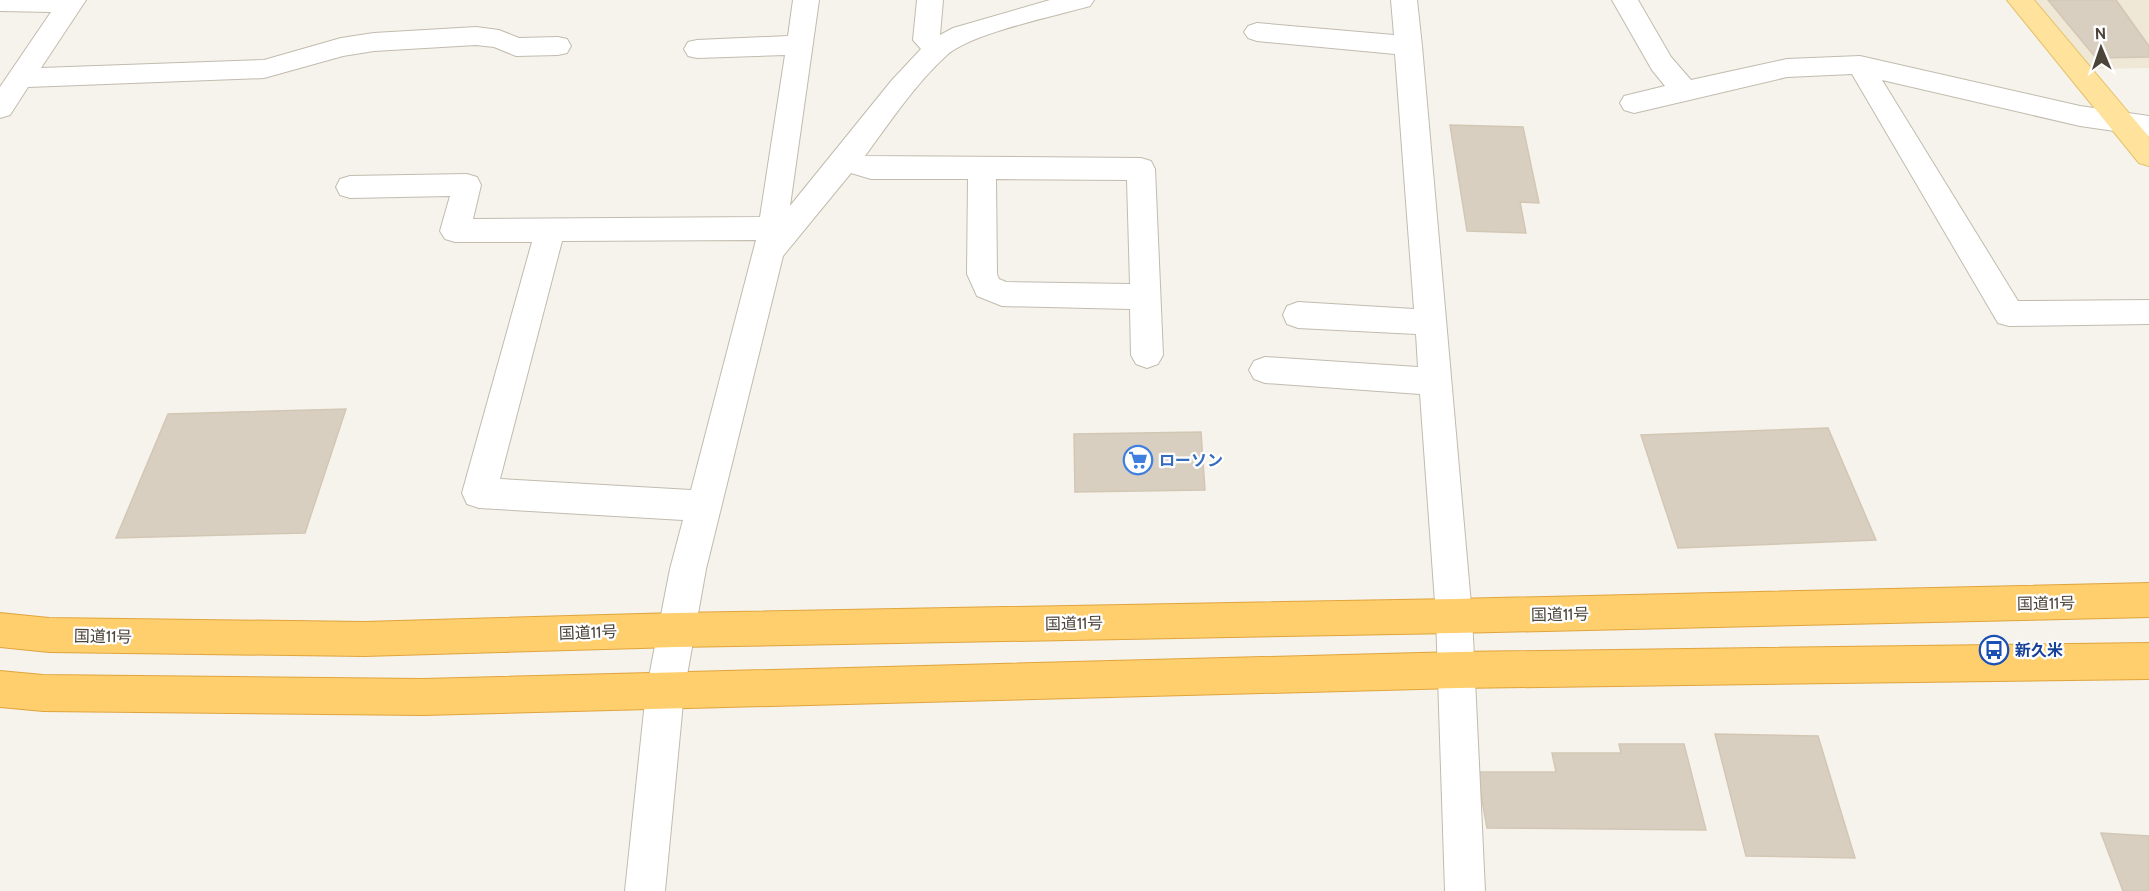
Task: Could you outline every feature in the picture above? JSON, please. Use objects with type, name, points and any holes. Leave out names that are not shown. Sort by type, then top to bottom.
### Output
[{"type":"highway","name":"国道11号","points":[[0,630],[49,635],[364,639],[676,630],[1454,616],[2149,600]]},
{"type":"highway","points":[[0,689],[43,693],[423,697],[1457,670],[2149,661]]},
{"type":"main road","points":[[2020,0],[2136,125],[2149,156]]},
{"type":"street","points":[[645,891],[665,692],[676,630],[688,569],[771,240],[806,0]]},
{"type":"street","points":[[930,0],[926,40],[938,48]]},
{"type":"street","points":[[350,187],[467,185],[455,231],[549,230],[771,240],[845,161],[902,87],[938,48],[962,34],[1081,0]]},
{"type":"street","points":[[1403,0],[1409,46],[1454,616],[1465,891]]},
{"type":"street","points":[[1624,0],[1661,63],[1685,91]]},
{"type":"street","points":[[0,2],[72,2]]},
{"type":"street","points":[[0,108],[72,2]]},
{"type":"street","points":[[1257,32],[1409,46]]},
{"type":"street","points":[[21,78],[264,69],[340,47],[374,42],[476,36],[499,39],[516,47],[558,46]]},
{"type":"street","points":[[697,49],[799,45]]},
{"type":"street","points":[[1860,65],[2009,314],[2149,312]]},
{"type":"street","points":[[1634,103],[1787,68],[1860,65],[2080,116],[2136,125]]},
{"type":"street","points":[[845,161],[871,168],[1141,169],[1147,355]]},
{"type":"street","points":[[982,168],[982,274],[988,287],[1002,294],[1145,297]]},
{"type":"street","points":[[549,230],[479,493],[704,506]]},
{"type":"street","points":[[1298,315],[1431,322]]},
{"type":"street","points":[[1265,370],[1436,382]]},
{"type":"shaded area","points":[[2035,0],[2149,0],[2149,68],[2092,69]]},
{"type":"building","points":[[2048,0],[2116,0],[2149,46],[2149,57],[2096,58]]},
{"type":"building","points":[[1450,125],[1523,127],[1539,203],[1520,202],[1526,233],[1467,231]]},
{"type":"building","points":[[346,409],[305,533],[116,538],[168,414]]},
{"type":"building","points":[[1828,428],[1876,540],[1678,548],[1641,435]]},
{"type":"building","points":[[1201,432],[1205,490],[1075,492],[1074,434]]},
{"type":"building","points":[[1715,734],[1818,736],[1855,858],[1746,856]]},
{"type":"building","points":[[1619,744],[1684,744],[1706,830],[1487,828],[1477,772],[1556,772],[1552,753],[1621,753]]},
{"type":"building","points":[[2101,833],[2149,836],[2149,891],[2123,891]]},
{"type":"place","name":"ローソン","points":[[1138,460]]},
{"type":"place","name":"新久米","points":[[1994,650]]}]
